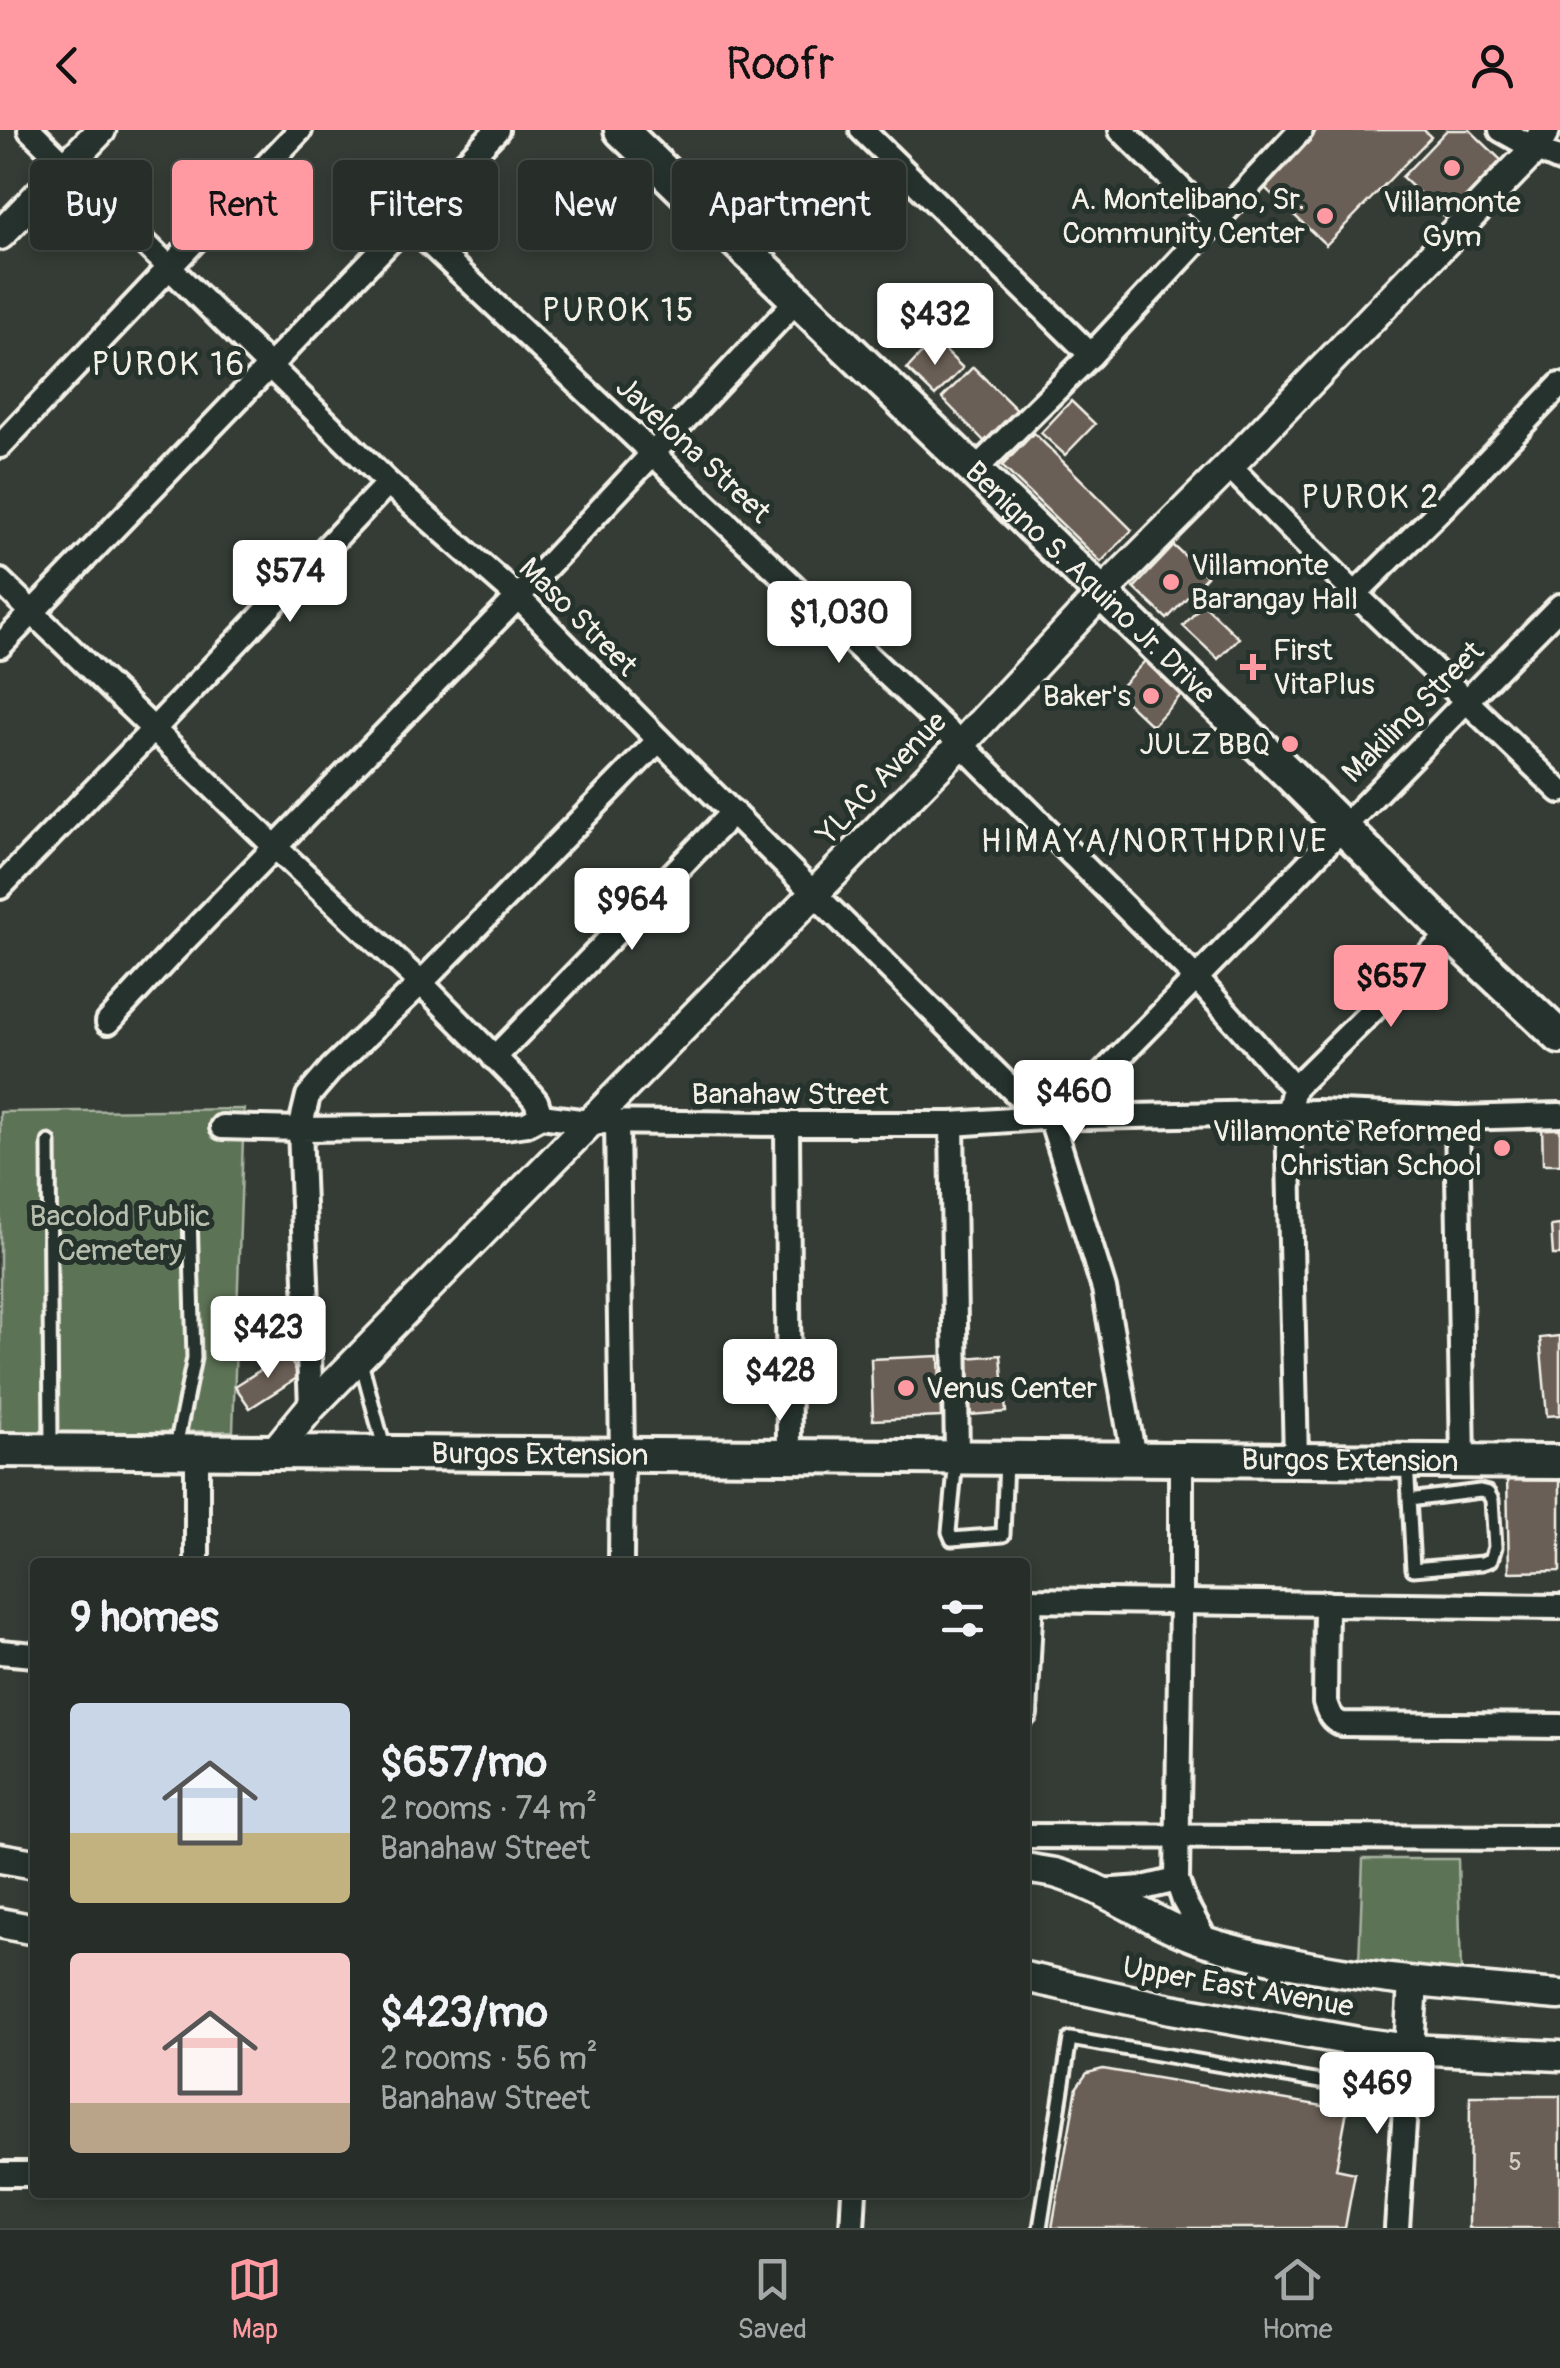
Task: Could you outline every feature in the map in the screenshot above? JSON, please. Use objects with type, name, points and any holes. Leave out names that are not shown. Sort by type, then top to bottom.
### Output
[{"type":"main road","name":"Benigno S. Aquino Jr. Drive","points":[[620,130],[1560,1037]]},
{"type":"main road","name":"Burgos Extension","points":[[0,1450],[1560,1462]]},
{"type":"street","name":"Maso Street","points":[[30,130],[60,160]]},
{"type":"street","points":[[72,160],[101,130]]},
{"type":"street","points":[[0,446],[300,130]]},
{"type":"street","points":[[470,160],[498,130]]},
{"type":"street","points":[[862,130],[1091,355]]},
{"type":"street","points":[[1121,130],[1215,222]]},
{"type":"street","points":[[975,470],[1091,355],[1301,130]]},
{"type":"street","points":[[1501,130],[1547,146]]},
{"type":"street","name":"YLAC Avenue","points":[[274,1452],[312,1407],[815,894],[1101,594],[1547,146]]},
{"type":"street","points":[[0,234],[30,203]]},
{"type":"street","name":"Maso Street","points":[[152,250],[388,483],[518,596],[658,740],[1050,1119]]},
{"type":"street","points":[[0,646],[384,250]]},
{"type":"street","name":"Javelona Street","points":[[437,250],[960,744],[1198,979],[1294,1088]]},
{"type":"street","points":[[108,1022],[796,301]]},
{"type":"street","points":[[1355,594],[1560,385]]},
{"type":"street","points":[[1230,466],[1355,594],[1560,792]]},
{"type":"street","points":[[0,887],[388,483]]},
{"type":"street","points":[[0,581],[275,848],[421,983],[536,1102],[541,1116]]},
{"type":"street","name":"Makiling Street","points":[[1050,1119],[1198,979],[1341,827],[1560,607]]},
{"type":"street","points":[[312,1407],[300,1129],[308,1096],[658,740]]},
{"type":"street","points":[[494,1058],[732,812]]},
{"type":"street","points":[[1296,1459],[1288,1113],[1294,1088],[1450,934]]},
{"type":"street","name":"Banahaw Street","points":[[222,1128],[505,1127],[526,1124],[541,1116],[617,1123],[952,1124],[1288,1113],[1458,1118],[1560,1115]]},
{"type":"street","points":[[1458,1118],[1463,1461]]},
{"type":"street","points":[[1050,1119],[1104,1289],[1134,1458]]},
{"type":"street","points":[[617,1123],[620,1558]]},
{"type":"street","points":[[787,1124],[789,1455]]},
{"type":"street","points":[[952,1124],[957,1456]]},
{"type":"street","points":[[186,1451],[196,1558]]},
{"type":"street","points":[[1181,1460],[1177,1880],[1206,1941]]},
{"type":"street","points":[[1030,1600],[1560,1607]]},
{"type":"street","points":[[1326,1603],[1326,1702],[1334,1721],[1560,1726]]},
{"type":"street","points":[[0,1652],[30,1654]]},
{"type":"street","points":[[1030,1836],[1560,1838]]},
{"type":"street","points":[[0,1858],[30,1863]]},
{"type":"street","name":"Upper East Avenue","points":[[1030,1869],[1056,1874],[1099,1891],[1206,1941],[1338,1972],[1560,1994]]},
{"type":"street","points":[[1099,1891],[1143,1888],[1177,1880]]},
{"type":"street","points":[[0,1923],[30,1929]]},
{"type":"street","name":"Upper East Avenue","points":[[1030,1978],[1172,2010],[1408,2049],[1560,2056]]},
{"type":"street","points":[[1397,2228],[1413,1982]]},
{"type":"street","points":[[0,2174],[30,2174]]},
{"type":"street","points":[[852,2228],[854,2198]]},
{"type":"lane","points":[[48,1142],[51,1451]]},
{"type":"lane","points":[[186,1451],[194,1358],[190,1214]]},
{"type":"lane","points":[[360,1358],[385,1453]]},
{"type":"lane","points":[[957,1456],[949,1532],[952,1539],[1003,1535],[1006,1458]]},
{"type":"lane","points":[[1407,1460],[1412,1569],[1491,1560],[1495,1547],[1492,1500],[1488,1493],[1409,1500]]},
{"type":"lane","points":[[1040,2228],[1070,2040],[1326,2083],[1358,2101],[1405,2110]]},
{"type":"green space","name":"Bacolod Public Cemetery","points":[[244,1109],[233,1431],[0,1434],[0,1112]]},
{"type":"green space","points":[[1363,1859],[1458,1859],[1461,1975],[1359,1963]]},
{"type":"building","name":"A. Montelibano, Sr. Community Center","points":[[1317,130],[1424,130],[1431,137],[1326,245],[1263,186]]},
{"type":"building","name":"Villamonte Gym","points":[[1447,130],[1470,130],[1501,160],[1446,218],[1402,177]]},
{"type":"building","points":[[934,340],[963,368],[935,396],[907,369]]},
{"type":"building","points":[[973,367],[1019,412],[987,444],[942,398]]},
{"type":"building","points":[[1071,401],[1095,424],[1065,455],[1041,433]]},
{"type":"building","points":[[1034,433],[1132,530],[1101,562],[1002,466]]},
{"type":"building","name":"Villamonte Barangay Hall","points":[[1174,546],[1207,576],[1167,619],[1134,588]]},
{"type":"building","points":[[1203,604],[1239,638],[1218,659],[1183,626]]},
{"type":"building","points":[[1145,661],[1182,694],[1152,726],[1116,692]]},
{"type":"building","points":[[1542,1125],[1560,1125],[1560,1164],[1543,1164]]},
{"type":"building","points":[[1560,1225],[1560,1255],[1553,1255],[1551,1226]]},
{"type":"building","points":[[1560,1336],[1560,1415],[1547,1416],[1540,1338]]},
{"type":"building","points":[[286,1354],[300,1376],[250,1408],[235,1386]]},
{"type":"building","points":[[1001,1355],[1006,1412],[971,1415],[966,1358]]},
{"type":"building","name":"Venus Center","points":[[939,1356],[941,1417],[873,1420],[871,1359]]},
{"type":"building","points":[[1560,1475],[1560,1571],[1509,1572],[1507,1476]]},
{"type":"building","points":[[1103,2069],[1347,2110],[1336,2169],[1355,2173],[1345,2228],[1052,2228],[1077,2087],[1087,2073]]},
{"type":"building","points":[[1470,2096],[1560,2096],[1560,2228],[1469,2228]]},
{"type":"place","name":"Villamonte Gym","points":[[1452,168]]},
{"type":"place","name":"A. Montelibano, Sr. Community Center","points":[[1325,216]]},
{"type":"place","name":"Villamonte Barangay Hall","points":[[1171,582]]},
{"type":"place","name":"First VitaPlus","points":[[1253,667]]},
{"type":"place","name":"Baker's","points":[[1151,696]]},
{"type":"place","name":"JULZ BBQ","points":[[1290,744]]},
{"type":"place","name":"Villamonte Reformed Christian School","points":[[1502,1148]]},
{"type":"place","name":"Venus Center","points":[[906,1388]]},
{"type":"district","name":"PUROK 15","points":[[619,311]]},
{"type":"district","name":"PUROK 16","points":[[169,365]]},
{"type":"district","name":"PUROK 2","points":[[1371,498]]},
{"type":"district","name":"HIMAYA/NORTHDRIVE","points":[[1155,842]]}]
